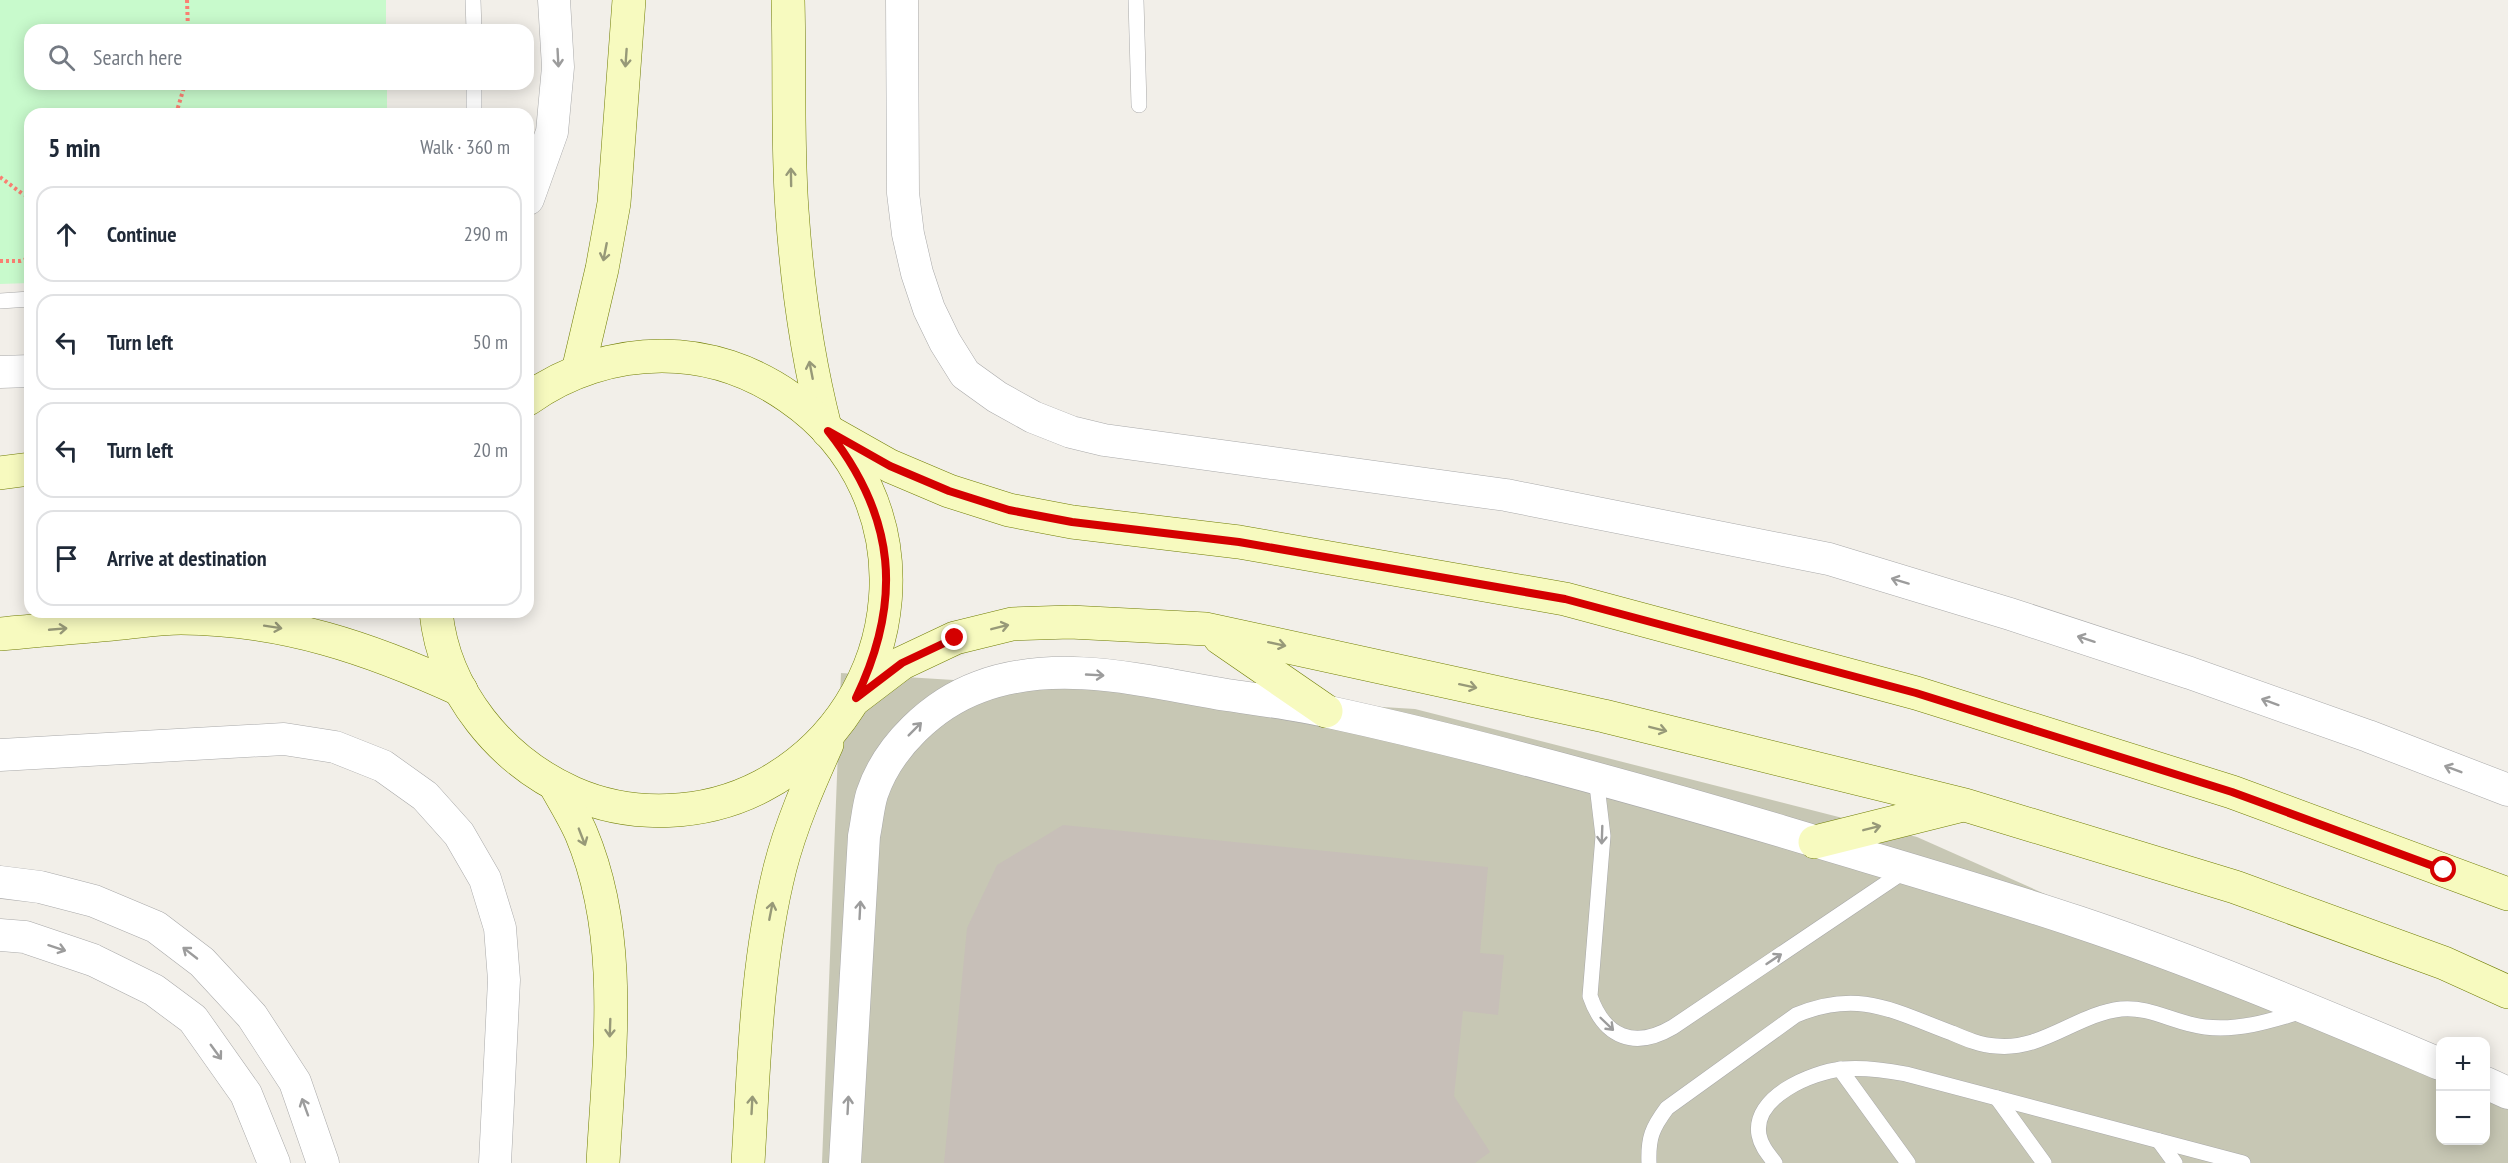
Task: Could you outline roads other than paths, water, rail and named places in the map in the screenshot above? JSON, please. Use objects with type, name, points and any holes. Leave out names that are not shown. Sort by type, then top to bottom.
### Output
[{"type":"street","points":[[534,182],[552,132],[558,67],[554,0]]},
{"type":"street","points":[[578,371],[602,269],[614,203],[629,0]]},
{"type":"street","points":[[788,0],[792,209],[809,359],[827,429],[890,466],[949,491],[1009,510],[1072,522],[1239,542],[1565,599],[1916,693],[2232,792],[2508,894]]},
{"type":"street","points":[[902,0],[903,193],[908,234],[917,273],[929,309],[945,342],[965,374],[998,397],[1033,417],[1071,432],[1104,440],[1506,495],[1829,559],[2010,614],[2190,673],[2368,736],[2508,790]]},
{"type":"street","points":[[534,396],[578,371],[644,356],[677,356],[742,371],[772,385],[800,405],[827,429],[850,459],[867,491],[879,525],[886,560],[887,596],[882,632],[871,666],[856,698],[832,733],[802,798],[780,867],[768,927],[758,1019],[748,1163]]},
{"type":"street","points":[[0,372],[24,371]]},
{"type":"street","points":[[0,473],[24,471]]},
{"type":"street","points":[[0,634],[180,618],[238,621],[296,630],[352,645],[461,690]]},
{"type":"street","points":[[437,618],[446,658],[478,719],[500,745],[526,767],[555,785],[586,799],[618,807],[652,811],[685,810],[718,804],[780,777],[832,733]]},
{"type":"street","points":[[856,698],[902,663],[955,638],[1012,624],[1070,622],[1206,629],[1604,716],[1965,805],[2235,888],[2444,963],[2508,992]]},
{"type":"street","points":[[1206,629],[1326,711]]},
{"type":"street","points":[[845,1163],[864,836],[873,793],[885,767],[903,741],[927,718],[952,699],[982,685],[1020,677],[1059,674],[1101,675],[1326,711],[1596,777],[2079,923],[2307,1009],[2436,1062]]},
{"type":"street","points":[[0,755],[284,739],[335,747],[383,766],[425,796],[465,843],[485,879],[500,928],[504,980],[495,1163]]},
{"type":"street","points":[[555,785],[581,832],[597,880],[606,929],[611,979],[603,1163]]},
{"type":"street","points":[[1815,842],[1965,805]]},
{"type":"street","points":[[0,882],[40,887],[94,900],[156,927],[202,962],[252,1016],[296,1082],[323,1163]]},
{"type":"street","points":[[0,935],[25,937],[93,960],[154,990],[193,1019],[246,1094],[274,1163]]},
{"type":"street","points":[[2490,1085],[2508,1093]]},
{"type":"lane","points":[[473,0],[474,24]]},
{"type":"lane","points":[[1136,0],[1139,105]]},
{"type":"lane","points":[[474,90],[474,108]]},
{"type":"lane","points":[[0,301],[24,299]]},
{"type":"lane","points":[[1596,777],[1603,836],[1590,996],[1596,1013],[1607,1027],[1622,1036],[1648,1038],[1673,1027],[1906,870]]},
{"type":"lane","points":[[1649,1163],[1648,1143],[1654,1124],[1667,1108],[1796,1015],[1818,1006],[1840,1002],[1883,1008],[1977,1043],[1996,1047],[2032,1043],[2106,1012],[2122,1009],[2150,1011],[2204,1027],[2259,1024],[2307,1009]]},
{"type":"lane","points":[[1840,1069],[1908,1163]]},
{"type":"lane","points":[[1774,1163],[1764,1149],[1759,1134],[1760,1118],[1767,1105],[1801,1081],[1840,1069],[1872,1069],[1906,1074],[2243,1163]]},
{"type":"lane","points":[[1997,1098],[2044,1163]]},
{"type":"lane","points":[[2159,1141],[2175,1163]]}]
